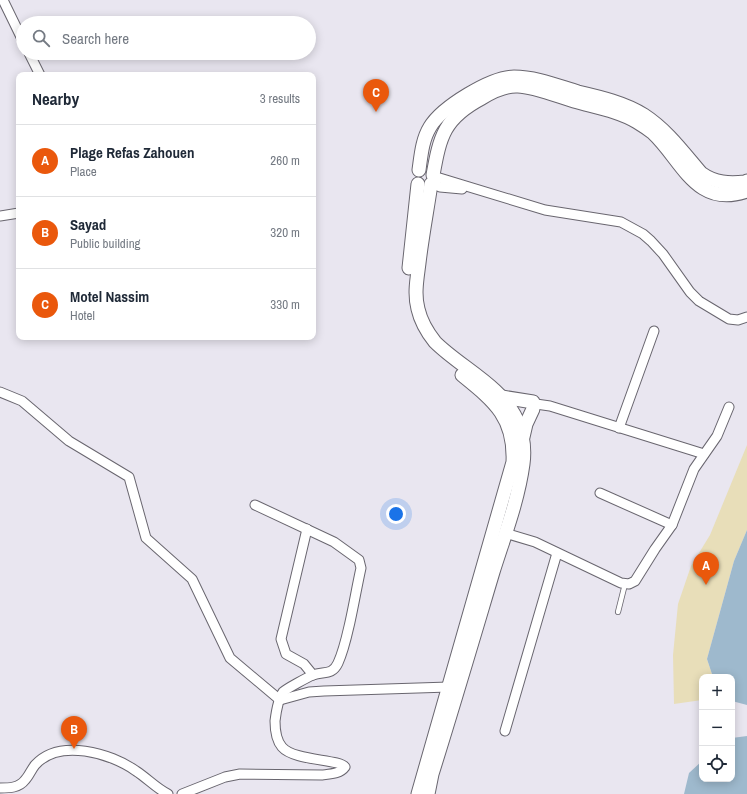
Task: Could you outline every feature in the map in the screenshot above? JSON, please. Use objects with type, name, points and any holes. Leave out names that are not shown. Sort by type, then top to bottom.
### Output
[{"type":"main road","points":[[418,794],[505,533],[522,468],[524,456],[523,439],[526,424],[533,406],[502,396],[435,342],[426,330],[420,317],[416,299],[416,284],[430,181],[428,169],[419,170],[422,149],[430,126],[435,119],[471,92],[500,79],[524,77],[599,97],[643,114],[662,128],[701,173],[708,178],[718,182],[728,183],[745,182],[747,180]]},
{"type":"main road","points":[[523,439],[508,414],[487,395],[434,353],[421,338],[412,320],[407,290],[430,181],[441,138],[453,118],[462,109],[488,94],[501,89],[516,86],[548,93],[593,106],[636,121],[652,132],[690,178],[707,190],[725,195],[733,195],[747,191]]},
{"type":"main road","points":[[428,794],[511,472],[513,453],[512,444],[508,414],[502,396]]},
{"type":"street","points":[[3,0],[16,27]]},
{"type":"street","points":[[32,60],[38,72]]},
{"type":"street","points":[[430,181],[442,188],[487,192],[545,210],[621,222],[643,234],[651,241],[663,254],[690,292],[699,301],[729,320],[738,320],[747,317]]},
{"type":"street","points":[[0,216],[16,213]]},
{"type":"street","points":[[619,428],[654,331]]},
{"type":"street","points":[[0,392],[22,401],[69,440],[129,477],[146,538],[192,579],[230,658],[280,700]]},
{"type":"street","points":[[508,414],[533,406],[550,406],[704,454]]},
{"type":"street","points":[[505,533],[535,542],[625,584],[632,583],[638,578],[672,525],[694,469],[717,436],[729,407]]},
{"type":"street","points":[[600,493],[672,525]]},
{"type":"street","points":[[182,794],[235,774],[322,775],[336,773],[345,767],[341,764],[314,760],[291,753],[283,748],[276,733],[276,717],[284,691],[313,675],[330,672],[338,664],[345,642],[361,568],[359,560],[334,542],[255,505]]},
{"type":"street","points":[[307,529],[281,639],[286,654],[304,664],[313,675]]},
{"type":"street","points":[[505,731],[557,552]]},
{"type":"street","points":[[280,700],[309,692],[324,691],[454,689]]},
{"type":"street","points":[[0,788],[18,786],[26,780],[35,764],[52,753],[75,751],[106,755],[122,762],[136,770],[168,794]]},
{"type":"lane","points":[[618,612],[625,584]]},
{"type":"sand","points":[[747,445],[747,530],[734,561],[707,659],[712,674],[699,674],[699,700],[674,704],[673,655],[678,604],[691,566],[710,535]]},
{"type":"water","points":[[747,530],[747,705],[735,702],[735,674],[712,674],[707,659],[734,561]]},
{"type":"water","points":[[747,736],[747,794],[684,794],[689,773],[699,764],[699,782],[735,782],[735,738]]},
{"type":"place","name":"Motel Nassim","points":[[376,112]]},
{"type":"place","name":"Plage Refas Zahouen","points":[[706,585]]},
{"type":"place","name":"Sayad","points":[[74,749]]}]
